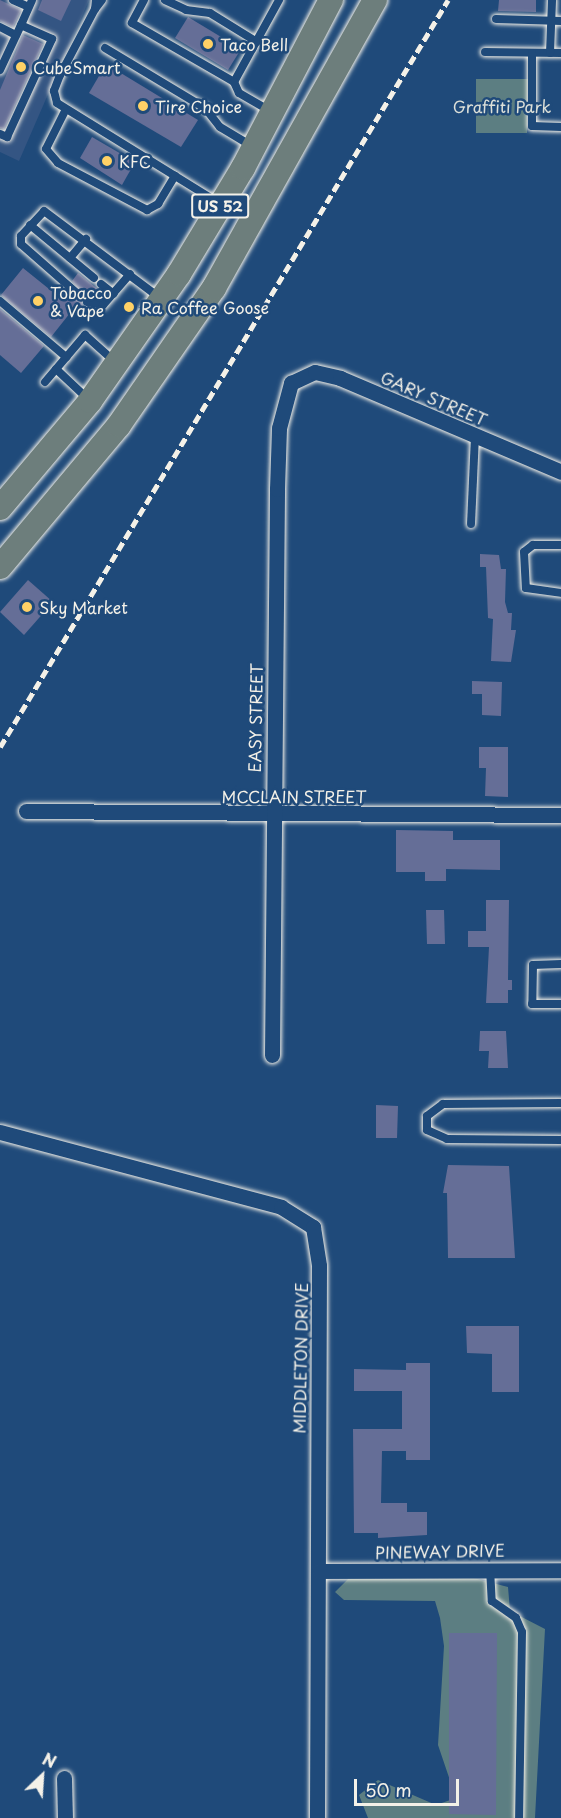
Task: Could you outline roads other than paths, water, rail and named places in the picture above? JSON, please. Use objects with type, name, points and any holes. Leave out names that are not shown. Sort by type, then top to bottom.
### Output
[{"type":"highway","name":"US 52","points":[[0,567],[119,425],[208,298],[375,0]]},
{"type":"highway","name":"US 52","points":[[0,508],[90,401],[162,299],[221,205],[254,147],[322,5]]},
{"type":"street","name":"GARY STREET","points":[[291,383],[315,372],[340,378],[561,472]]},
{"type":"street","name":"EASY STREET","points":[[272,1055],[272,814],[279,428],[291,383]]},
{"type":"street","name":"MCCLAIN STREET","points":[[26,811],[561,815]]},
{"type":"street","name":"MIDDLETON DRIVE","points":[[0,1132],[281,1207],[313,1227],[319,1266],[317,1818]]},
{"type":"street","name":"PINEWAY DRIVE","points":[[319,1570],[490,1568],[561,1570]]},
{"type":"street","points":[[64,1778],[65,1818]]},
{"type":"lane","points":[[0,70],[2,59],[30,4],[13,0]]},
{"type":"lane","points":[[95,9],[96,0]]},
{"type":"lane","points":[[102,0],[95,9],[54,91],[65,111],[221,205]]},
{"type":"lane","points":[[144,0],[132,23],[234,82],[239,93],[272,112]]},
{"type":"lane","points":[[165,0],[186,10],[210,13],[256,42]]},
{"type":"lane","points":[[234,82],[279,0]]},
{"type":"lane","points":[[550,53],[552,0]]},
{"type":"lane","points":[[496,18],[561,21]]},
{"type":"lane","points":[[0,134],[7,137],[52,39],[21,25]]},
{"type":"lane","points":[[0,27],[16,35]]},
{"type":"lane","points":[[105,48],[205,108],[220,127],[254,147]]},
{"type":"lane","points":[[485,52],[561,53]]},
{"type":"lane","points":[[532,52],[532,126],[561,127]]},
{"type":"lane","points":[[65,111],[46,149],[58,163],[147,210],[158,204],[175,176]]},
{"type":"lane","points":[[79,296],[24,251],[21,236],[40,214],[50,212],[162,299]]},
{"type":"lane","points":[[30,225],[94,278]]},
{"type":"lane","points":[[70,258],[86,239]]},
{"type":"lane","points":[[87,302],[98,307],[114,294],[130,274]]},
{"type":"lane","points":[[101,284],[114,294]]},
{"type":"lane","points":[[0,301],[66,357]]},
{"type":"lane","points":[[45,382],[85,335],[117,364]]},
{"type":"lane","points":[[56,369],[90,401]]},
{"type":"lane","points":[[471,524],[475,434]]},
{"type":"lane","points":[[561,545],[534,545],[524,552],[526,588],[561,593]]},
{"type":"lane","points":[[561,964],[533,965],[532,1004],[561,1004]]},
{"type":"lane","points":[[561,1103],[443,1104],[432,1110],[427,1123],[430,1135],[439,1138],[561,1140]]},
{"type":"lane","points":[[490,1568],[492,1601],[516,1618],[522,1632],[519,1818]]},
{"type":"railway","points":[[0,747],[448,0]]},
{"type":"place","name":"Taco Bell","points":[[208,44]]},
{"type":"place","name":"CubeSmart","points":[[21,67]]},
{"type":"place","name":"Tire Choice","points":[[143,106]]},
{"type":"place","name":"KFC","points":[[107,161]]},
{"type":"place","name":"Tobacco & Vape","points":[[38,301]]},
{"type":"place","name":"Ra Coffee Goose","points":[[129,307]]},
{"type":"place","name":"Sky Market","points":[[27,607]]},
{"type":"park label","name":"Graffiti Park","points":[[502,106]]}]
